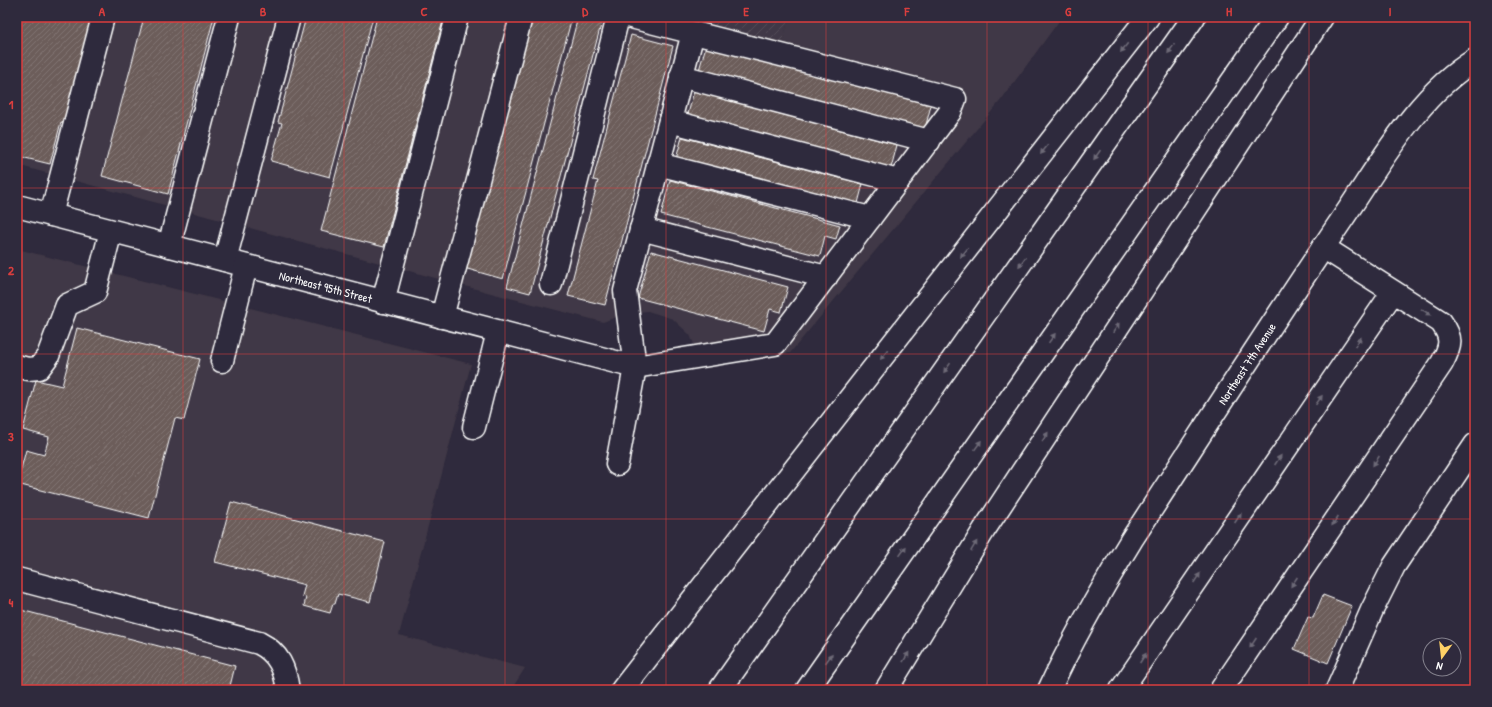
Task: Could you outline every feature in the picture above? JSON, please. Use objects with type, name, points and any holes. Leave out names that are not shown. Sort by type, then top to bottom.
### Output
[{"type":"main road","points":[[51,215],[103,17]]},
{"type":"main road","points":[[169,246],[228,17]]},
{"type":"main road","points":[[225,260],[289,17]]},
{"type":"main road","points":[[382,302],[457,17]]},
{"type":"main road","points":[[442,317],[520,17]]},
{"type":"main road","points":[[551,284],[618,17]]},
{"type":"main road","points":[[631,17],[955,99],[950,112],[929,141],[774,344],[635,367]]},
{"type":"main road","points":[[622,690],[1148,17]]},
{"type":"main road","points":[[720,690],[1194,17]]},
{"type":"main road","points":[[807,690],[1277,17]]},
{"type":"main road","points":[[886,690],[984,530],[1322,17]]},
{"type":"main road","points":[[617,464],[635,367],[625,291],[693,33]]},
{"type":"main road","name":"Northeast 7th Avenue","points":[[1049,690],[1082,624],[1129,545],[1323,247],[1406,126],[1425,102],[1444,83],[1475,60]]},
{"type":"main road","points":[[681,76],[929,141]]},
{"type":"main road","points":[[670,121],[898,181]]},
{"type":"main road","points":[[658,164],[870,218]]},
{"type":"main road","name":"Northeast 95th Street","points":[[17,206],[635,367]]},
{"type":"main road","points":[[641,229],[826,277]]},
{"type":"main road","points":[[17,366],[28,369],[39,368],[48,356],[67,305],[95,292],[111,231]]},
{"type":"main road","points":[[1221,690],[1430,381],[1447,354],[1449,346],[1450,338],[1448,330],[1442,322],[1323,247]]},
{"type":"main road","points":[[222,361],[246,266]]},
{"type":"main road","points":[[1121,690],[1393,292]]},
{"type":"main road","points":[[474,427],[498,332]]},
{"type":"main road","points":[[1337,690],[1372,610],[1394,566],[1475,445]]},
{"type":"main road","points":[[17,579],[259,643],[270,649],[279,659],[285,672],[288,690]]},
{"type":"shaded area","points":[[17,17],[679,17],[782,44],[789,17],[1062,17],[1001,100],[790,353],[701,360],[690,335],[673,319],[648,311],[626,313],[603,322],[17,165]]},
{"type":"shaded area","points":[[679,17],[789,17],[782,44]]},
{"type":"shaded area","points":[[17,249],[471,364],[399,635],[525,668],[511,690],[17,690]]},
{"type":"building","points":[[17,17],[93,17],[65,123],[61,122],[50,164],[17,156]]},
{"type":"building","points":[[144,17],[214,17],[168,194],[102,176]]},
{"type":"building","points":[[306,17],[373,17],[330,177],[271,161],[282,123],[278,122]]},
{"type":"building","points":[[377,17],[444,17],[384,247],[321,231]]},
{"type":"building","points":[[530,17],[572,17],[503,279],[464,268]]},
{"type":"building","points":[[578,17],[603,17],[530,293],[507,287]]},
{"type":"building","points":[[631,35],[673,46],[605,305],[568,296],[598,181],[593,180]]},
{"type":"building","points":[[706,46],[931,105],[925,129],[699,70]]},
{"type":"building","points":[[694,91],[897,145],[891,168],[688,114]]},
{"type":"building","points":[[682,137],[863,184],[857,207],[676,159]]},
{"type":"building","points":[[670,180],[840,225],[836,239],[825,236],[820,256],[661,215]]},
{"type":"building","points":[[651,251],[788,287],[781,312],[770,309],[764,331],[638,298]]},
{"type":"building","points":[[77,328],[200,359],[184,420],[175,418],[149,518],[17,484],[26,450],[44,455],[49,437],[23,430],[36,380],[62,386]]},
{"type":"building","points":[[231,502],[385,542],[370,602],[338,594],[330,613],[304,606],[306,597],[302,596],[305,585],[215,562]]},
{"type":"building","points":[[1323,595],[1352,606],[1328,663],[1294,649],[1308,617],[1313,618]]},
{"type":"building","points":[[17,609],[235,666],[229,690],[17,690]]}]
